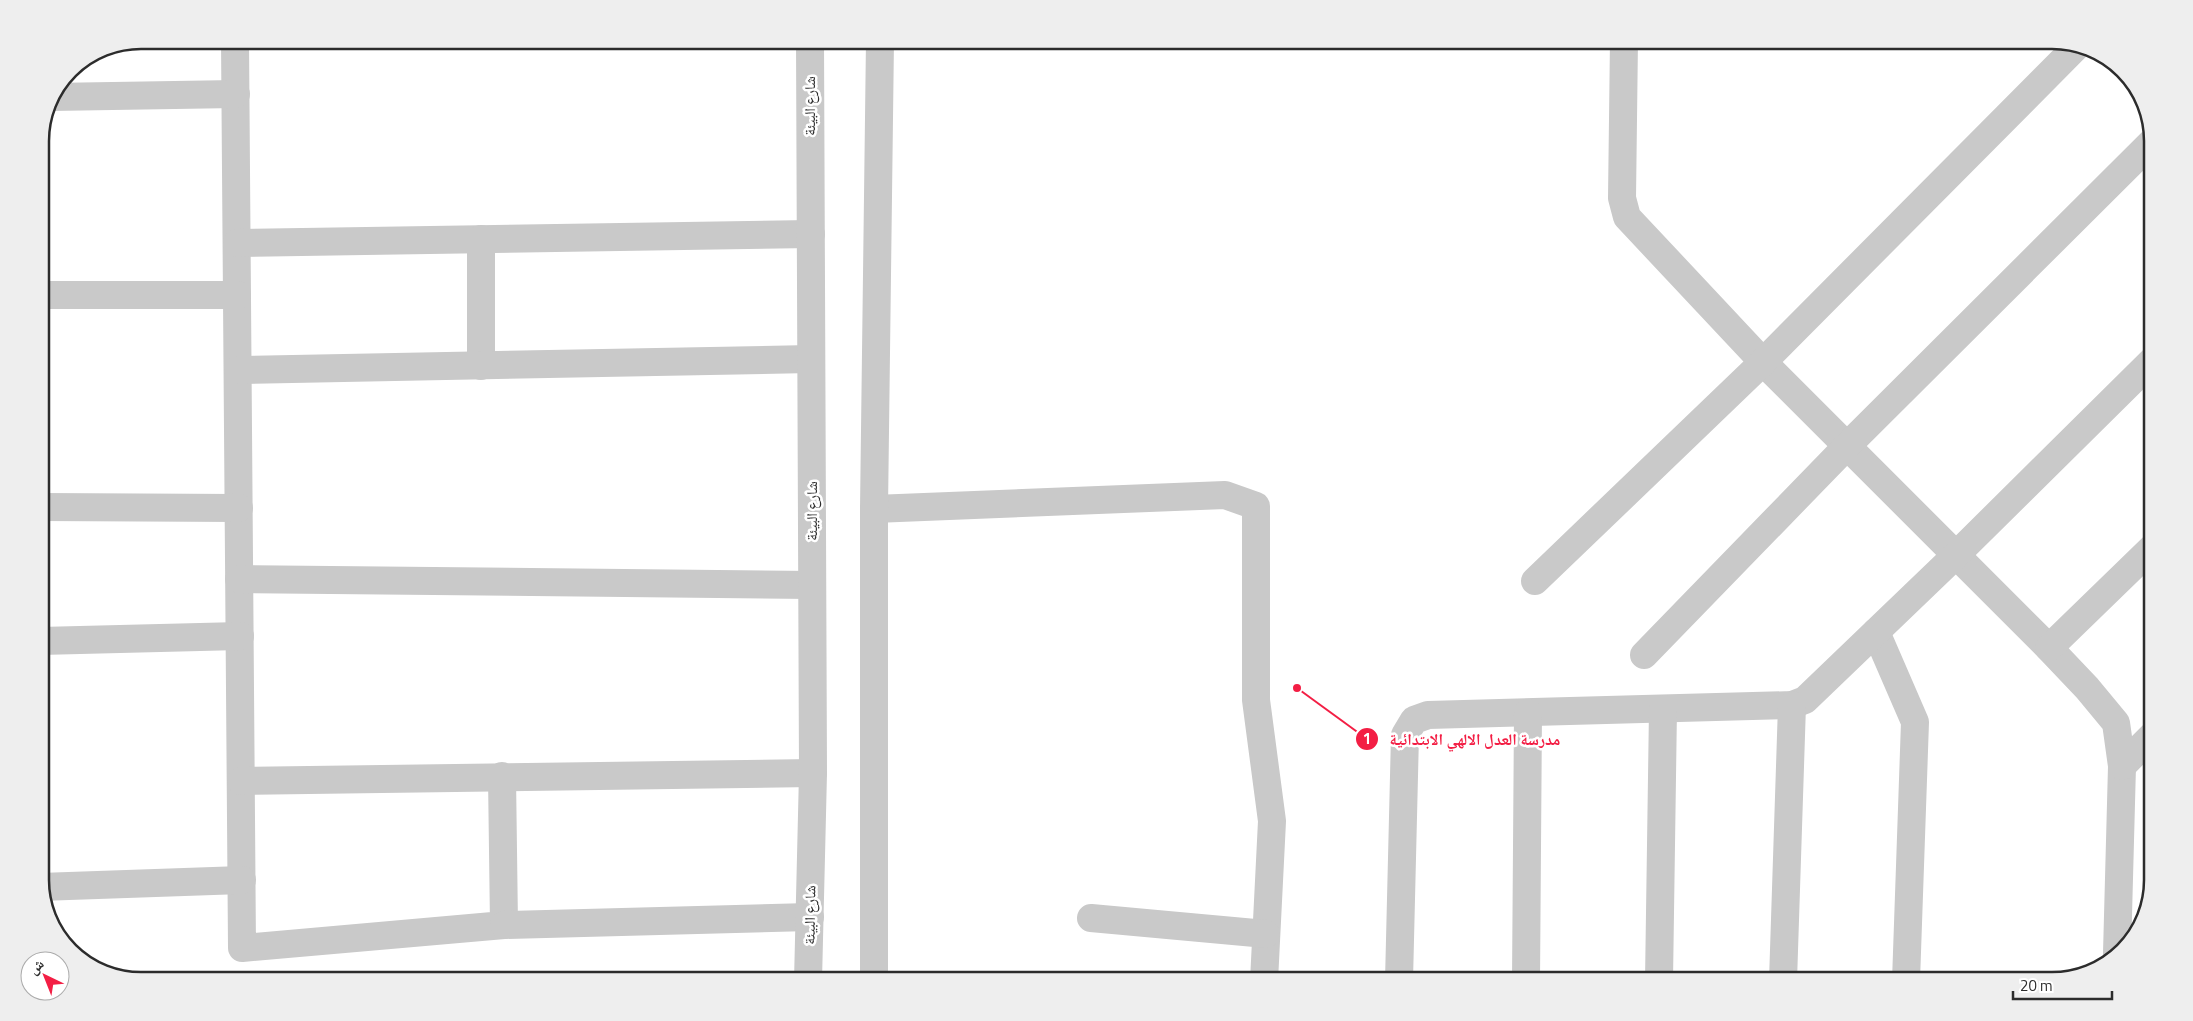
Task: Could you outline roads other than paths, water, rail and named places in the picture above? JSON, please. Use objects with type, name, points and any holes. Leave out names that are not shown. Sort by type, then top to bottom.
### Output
[{"type":"street","points":[[235,49],[242,948],[504,926],[810,917]]},
{"type":"street","name":"شارع البيئة","points":[[808,972],[813,773],[810,49]]},
{"type":"street","points":[[874,972],[874,509],[880,49]]},
{"type":"street","points":[[1624,49],[1622,198],[1627,217],[1763,362],[2049,648],[2087,688],[2116,723],[2122,766],[2117,945]]},
{"type":"street","points":[[1535,581],[1763,362],[2072,51]]},
{"type":"street","points":[[60,97],[236,94]]},
{"type":"street","points":[[1644,655],[1847,446],[2144,150]]},
{"type":"street","points":[[237,244],[811,234]]},
{"type":"street","points":[[481,240],[481,366]]},
{"type":"street","points":[[49,295],[237,295]]},
{"type":"street","points":[[238,370],[811,359]]},
{"type":"street","points":[[1399,972],[1405,736],[1414,720],[1428,715],[1792,705],[1805,700],[1956,555],[2144,369]]},
{"type":"street","points":[[874,509],[1225,495],[1256,506],[1256,700],[1272,821],[1264,972]]},
{"type":"street","points":[[49,507],[239,508]]},
{"type":"street","points":[[2049,648],[2144,557]]},
{"type":"street","points":[[239,579],[812,585]]},
{"type":"street","points":[[1876,632],[1915,722],[1906,972]]},
{"type":"street","points":[[49,641],[240,636]]},
{"type":"street","points":[[1783,972],[1792,705]]},
{"type":"street","points":[[1659,972],[1663,709]]},
{"type":"street","points":[[1526,972],[1528,713]]},
{"type":"street","points":[[2122,766],[2144,744]]},
{"type":"street","points":[[241,781],[813,773]]},
{"type":"street","points":[[502,776],[504,926]]},
{"type":"street","points":[[49,887],[242,880]]},
{"type":"street","points":[[1091,918],[1266,934]]},
{"type":"place","name":"مدرسة العدل الالهي الابتدائية","points":[[1297,688]]}]
